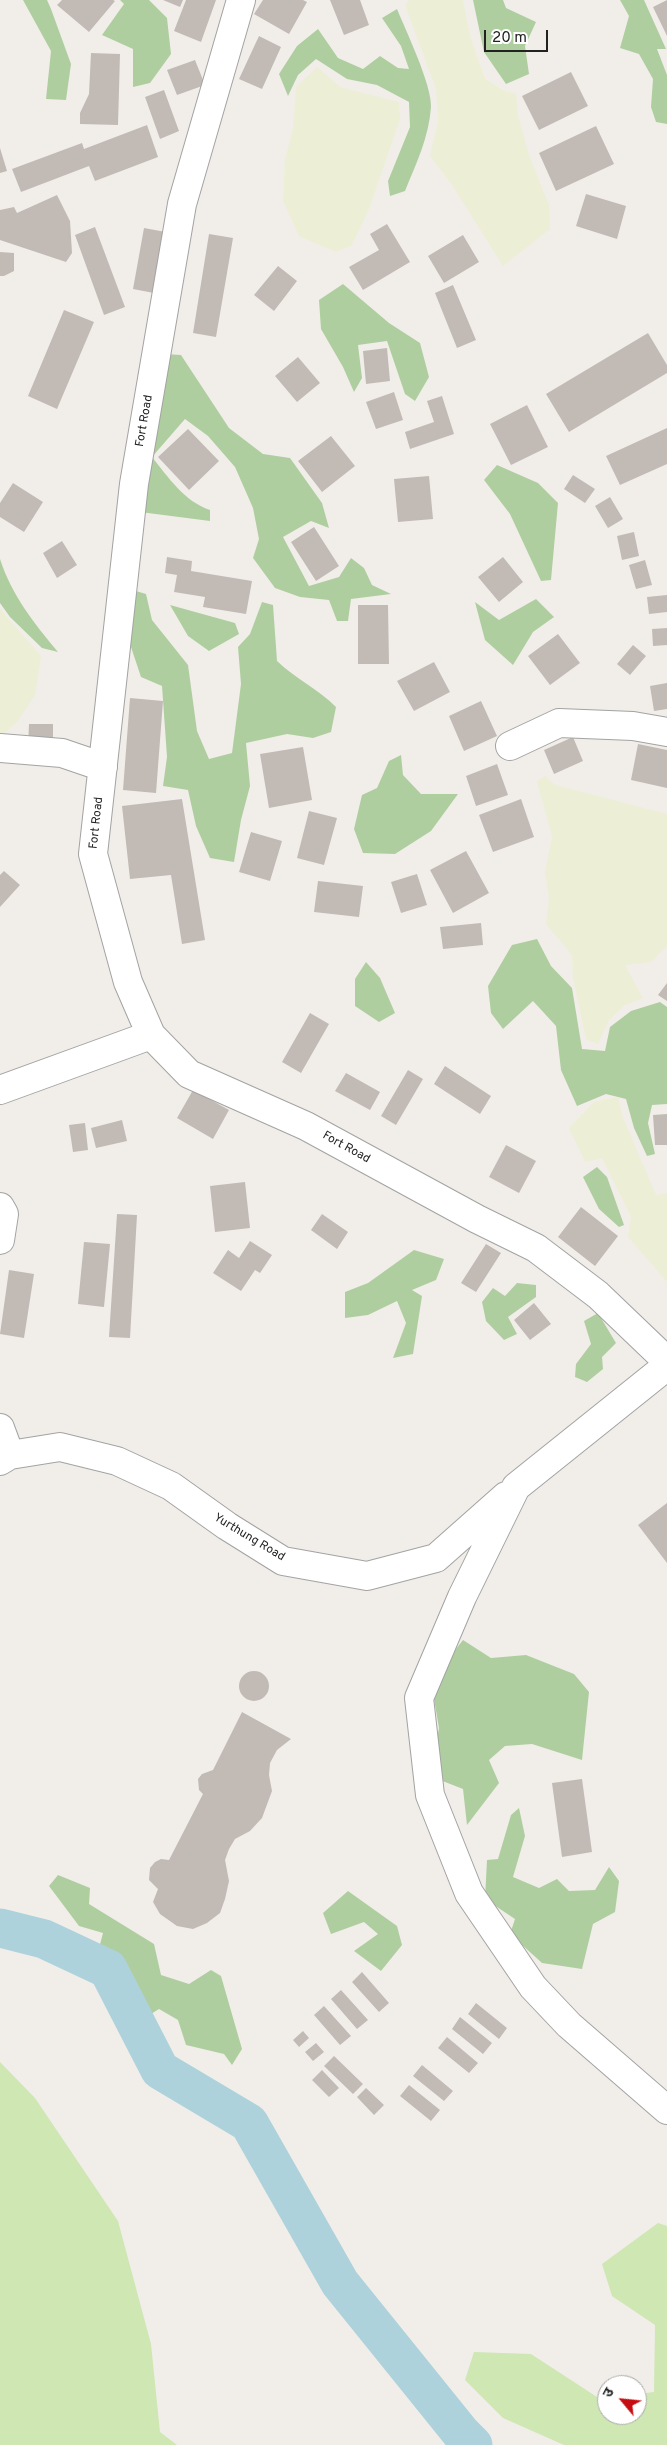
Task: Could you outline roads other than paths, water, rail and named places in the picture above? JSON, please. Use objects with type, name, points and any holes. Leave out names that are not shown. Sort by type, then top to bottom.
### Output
[{"type":"street","name":"Fort Road","points":[[241,0],[182,204],[134,484],[93,854],[128,982],[151,1035],[189,1074],[306,1126],[477,1219],[536,1248],[598,1296],[667,1361]]},
{"type":"street","points":[[510,746],[560,723],[634,726],[667,732]]},
{"type":"street","points":[[0,748],[62,752],[102,767]]},
{"type":"street","points":[[0,1090],[151,1035]]},
{"type":"street","points":[[0,1207],[4,1214],[0,1240]]},
{"type":"street","name":"Yurthung Road","points":[[5,1458],[60,1447],[117,1461],[171,1486],[227,1526],[283,1561],[367,1576],[436,1558],[516,1487],[667,1366]]},
{"type":"street","points":[[0,1428],[5,1458]]},
{"type":"street","points":[[516,1487],[462,1597],[419,1698],[430,1795],[469,1893],[533,1987],[569,2025],[667,2110]]},
{"type":"waterway","points":[[0,1928],[44,1939],[108,1969],[160,2070],[249,2123],[340,2283],[461,2433],[473,2445]]}]
